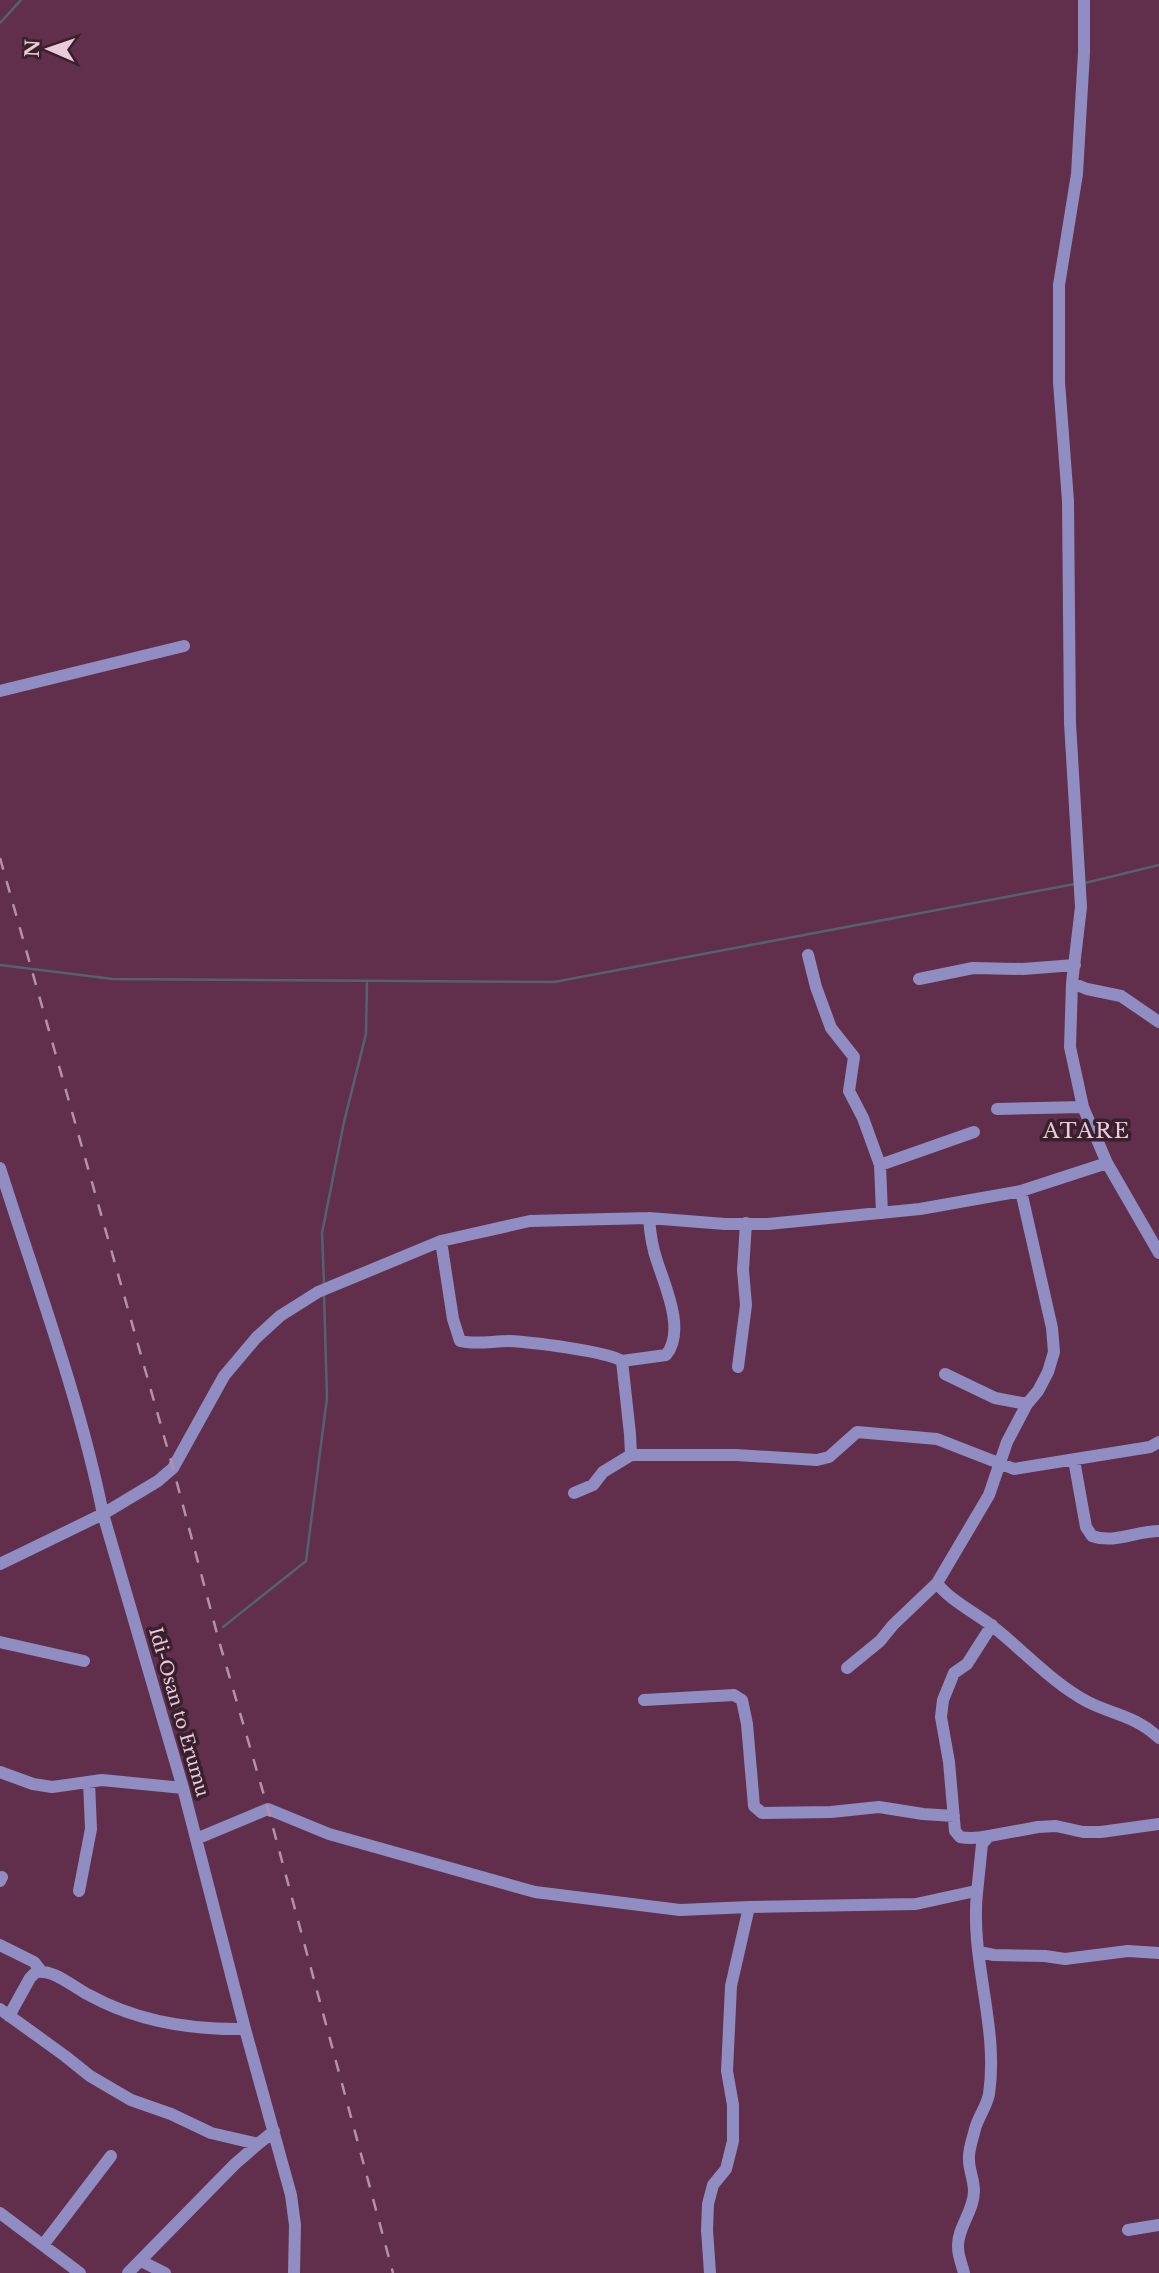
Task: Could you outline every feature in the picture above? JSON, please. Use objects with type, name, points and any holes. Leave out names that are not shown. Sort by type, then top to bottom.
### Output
[{"type":"street","points":[[1084,0],[1077,174],[1059,285],[1059,382],[1068,502],[1070,723],[1081,912],[1072,983],[1070,1047],[1083,1107],[1107,1164],[1159,1253]]},
{"type":"street","points":[[0,691],[184,646]]},
{"type":"street","points":[[808,955],[831,1028],[854,1057],[849,1091],[863,1118],[880,1165],[882,1213]]},
{"type":"street","points":[[919,979],[973,968],[1023,969],[1076,965]]},
{"type":"street","points":[[1072,983],[1121,996],[1159,1022]]},
{"type":"street","points":[[997,1110],[1083,1107]]},
{"type":"street","points":[[880,1165],[974,1132]]},
{"type":"street","points":[[0,1564],[103,1514],[158,1481],[173,1468],[224,1376],[256,1338],[280,1316],[318,1292],[441,1241],[530,1221],[649,1218],[725,1224],[768,1224],[920,1209],[1021,1191],[1107,1164]]},
{"type":"street","name":"Idi-Osan to Erumu","points":[[1,1176],[77,1409],[94,1468],[103,1514],[183,1788],[291,2195],[295,2225],[294,2273]]},
{"type":"street","points":[[847,1668],[880,1642],[893,1625],[937,1583],[989,1495],[1007,1442],[1048,1371],[1054,1352],[1052,1328],[1021,1191]]},
{"type":"street","points":[[441,1241],[453,1318],[460,1341],[509,1341],[590,1352],[622,1360],[666,1355],[672,1348],[674,1322],[668,1290],[656,1260],[649,1218]]},
{"type":"street","points":[[738,1367],[746,1305],[743,1270],[746,1223]]},
{"type":"street","points":[[622,1360],[631,1455]]},
{"type":"street","points":[[945,1374],[995,1398],[1027,1404]]},
{"type":"street","points":[[574,1493],[593,1485],[603,1472],[631,1455],[736,1455],[817,1460],[829,1457],[857,1432],[937,1439],[1014,1469],[1150,1447],[1159,1441]]},
{"type":"street","points":[[1074,1460],[1086,1527],[1092,1536],[1111,1540],[1145,1531],[1159,1531]]},
{"type":"street","points":[[937,1583],[943,1592],[992,1625],[1037,1664],[1087,1701],[1126,1716],[1159,1738]]},
{"type":"street","points":[[992,1625],[967,1664],[954,1673],[943,1700],[941,1717],[949,1762],[955,1831],[960,1838],[972,1839],[1038,1827],[1056,1826],[1083,1832],[1101,1832],[1159,1824]]},
{"type":"street","points":[[0,1642],[84,1661]]},
{"type":"street","points":[[644,1700],[734,1695],[742,1700],[747,1724],[754,1805],[762,1813],[831,1812],[879,1807],[954,1816]]},
{"type":"street","points":[[0,1772],[52,1787],[118,1781],[183,1788]]},
{"type":"street","points":[[79,1891],[91,1829],[89,1782]]},
{"type":"street","points":[[196,1839],[268,1809],[329,1834],[535,1892],[681,1910],[916,1904],[977,1893]]},
{"type":"street","points":[[964,2273],[958,2248],[959,2235],[974,2193],[968,2160],[975,2128],[989,2093],[992,2053],[988,2015],[979,1973],[977,1893],[982,1844],[989,1836]]},
{"type":"street","points":[[710,2273],[708,2204],[713,2185],[726,2169],[733,2141],[733,2105],[727,2071],[732,1986],[749,1907]]},
{"type":"street","points":[[0,1945],[34,1962],[41,1971]]},
{"type":"street","points":[[979,1952],[1065,1959],[1128,1951],[1159,1953]]},
{"type":"street","points":[[245,2029],[177,2024],[130,2014],[46,1971],[36,1972],[5,2012],[90,2076],[131,2099],[211,2133],[258,2144]]},
{"type":"street","points":[[128,2273],[235,2164],[274,2131]]},
{"type":"street","points":[[43,2245],[111,2155]]},
{"type":"street","points":[[0,2213],[80,2273]]},
{"type":"street","points":[[1128,2230],[1159,2225]]},
{"type":"street","points":[[141,2261],[165,2273]]},
{"type":"waterway","points":[[0,23],[21,0]]},
{"type":"waterway","points":[[1085,883],[1159,865]]},
{"type":"waterway","points":[[0,965],[113,979],[554,982],[1075,884]]},
{"type":"waterway","points":[[324,1284],[322,1233],[344,1122],[366,1034],[367,981]]},
{"type":"waterway","points":[[223,1627],[306,1561],[327,1398],[324,1294]]},
{"type":"railway","points":[[0,858],[268,1809],[393,2273]]},
{"type":"district","name":"ATARE","points":[[1087,1131]]}]
